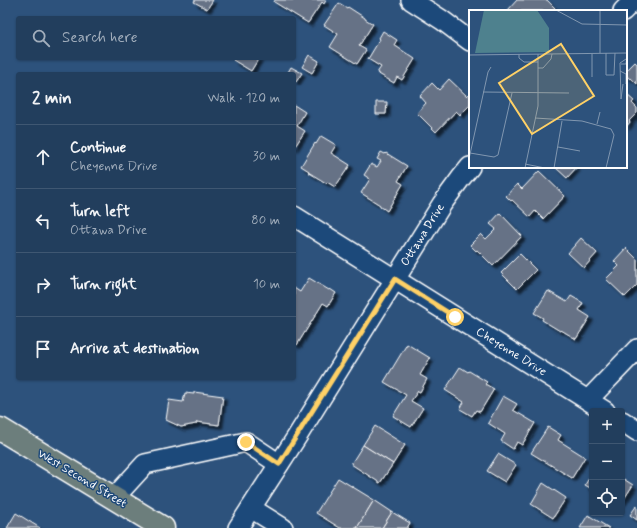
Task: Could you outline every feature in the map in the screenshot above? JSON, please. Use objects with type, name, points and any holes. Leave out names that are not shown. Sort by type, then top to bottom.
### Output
[{"type":"main road","name":"West Second Street","points":[[0,429],[163,528]]},
{"type":"street","points":[[411,0],[442,20],[469,41]]},
{"type":"street","points":[[624,10],[634,0]]},
{"type":"street","name":"Ottawa Drive","points":[[238,528],[442,204],[469,168]]},
{"type":"street","name":"Cheyenne Drive","points":[[296,217],[600,408]]},
{"type":"street","points":[[588,400],[637,349]]},
{"type":"street","points":[[625,423],[637,431]]},
{"type":"street","points":[[114,498],[146,464],[246,442],[279,464]]},
{"type":"street","points":[[250,508],[283,528]]},
{"type":"building","points":[[195,0],[213,0],[207,9],[194,2]]},
{"type":"building","points":[[275,0],[326,0],[324,4],[322,2],[308,23],[274,2]]},
{"type":"building","points":[[517,0],[547,0],[555,8],[553,10],[508,10]]},
{"type":"building","points":[[339,3],[347,8],[348,7],[373,24],[359,46],[366,50],[357,64],[330,47],[338,34],[324,25]]},
{"type":"building","points":[[383,31],[397,40],[394,45],[415,59],[402,80],[397,77],[394,83],[377,73],[381,67],[368,59]]},
{"type":"building","points":[[309,55],[319,61],[312,73],[302,67]]},
{"type":"building","points":[[233,60],[258,60],[251,71]]},
{"type":"building","points":[[635,62],[637,64],[637,84],[627,76],[627,70]]},
{"type":"building","points":[[291,67],[302,73],[296,82],[296,72],[288,72]]},
{"type":"building","points":[[449,79],[467,96],[468,94],[469,95],[469,106],[460,115],[456,111],[436,132],[417,113],[426,103],[420,96],[432,83],[439,90]]},
{"type":"building","points":[[627,95],[634,101],[632,103],[637,108],[637,113],[629,121],[630,122],[627,126]]},
{"type":"building","points":[[376,102],[387,102],[386,114],[376,114]]},
{"type":"building","points":[[296,106],[305,112],[297,126],[305,131],[296,145]]},
{"type":"building","points":[[321,136],[336,145],[331,153],[350,165],[335,187],[308,172],[309,171],[301,166]]},
{"type":"building","points":[[381,152],[386,153],[407,166],[398,181],[403,184],[387,211],[361,193],[370,179],[364,175],[371,164],[377,167],[381,161],[377,159]]},
{"type":"building","points":[[556,168],[576,168],[567,178]]},
{"type":"building","points":[[539,171],[565,196],[543,219],[535,211],[530,217],[506,196],[517,184],[522,189]]},
{"type":"building","points":[[500,213],[522,236],[493,266],[470,245],[481,234],[486,239],[496,229],[490,224]]},
{"type":"building","points":[[581,238],[597,253],[584,268],[568,253]]},
{"type":"building","points":[[626,248],[637,259],[637,285],[625,297],[606,279],[619,266],[614,261]]},
{"type":"building","points":[[520,254],[536,270],[517,289],[501,273]]},
{"type":"building","points":[[309,278],[336,293],[328,306],[323,303],[297,345],[296,289],[300,292]]},
{"type":"building","points":[[548,291],[567,302],[571,296],[583,303],[579,310],[590,317],[576,339],[542,320],[543,318],[534,313]]},
{"type":"building","points":[[407,344],[430,358],[420,375],[427,379],[420,392],[418,391],[411,401],[423,408],[411,427],[393,416],[406,395],[384,382]]},
{"type":"building","points":[[460,367],[487,382],[485,384],[494,389],[480,412],[476,410],[472,416],[460,409],[464,402],[445,390]]},
{"type":"building","points":[[194,392],[223,396],[219,425],[197,422],[196,424],[181,427],[166,420],[169,400],[183,402],[185,393],[194,394]]},
{"type":"building","points":[[503,396],[517,404],[513,410],[535,423],[522,445],[517,442],[513,449],[501,441],[505,434],[488,423]]},
{"type":"building","points":[[375,426],[405,445],[393,464],[363,445]]},
{"type":"building","points":[[548,427],[561,435],[558,440],[585,457],[572,478],[531,453]]},
{"type":"building","points":[[363,445],[393,464],[380,483],[351,464]]},
{"type":"building","points":[[498,454],[516,465],[505,482],[487,471]]},
{"type":"building","points":[[338,478],[374,500],[357,528],[340,528],[316,513]]},
{"type":"building","points":[[589,478],[589,487],[585,485]]},
{"type":"building","points":[[625,480],[633,485],[625,497]]},
{"type":"building","points":[[543,483],[566,498],[553,518],[531,504]]},
{"type":"building","points":[[374,500],[392,512],[382,528],[357,528]]},
{"type":"building","points":[[637,505],[637,520],[630,515]]},
{"type":"building","points":[[392,512],[410,523],[407,528],[382,528]]},
{"type":"building","points":[[16,513],[40,528],[7,528]]},
{"type":"building","points":[[588,515],[609,528],[580,528]]},
{"type":"route","points":[[246,442],[279,464],[395,279],[455,317]]}]
